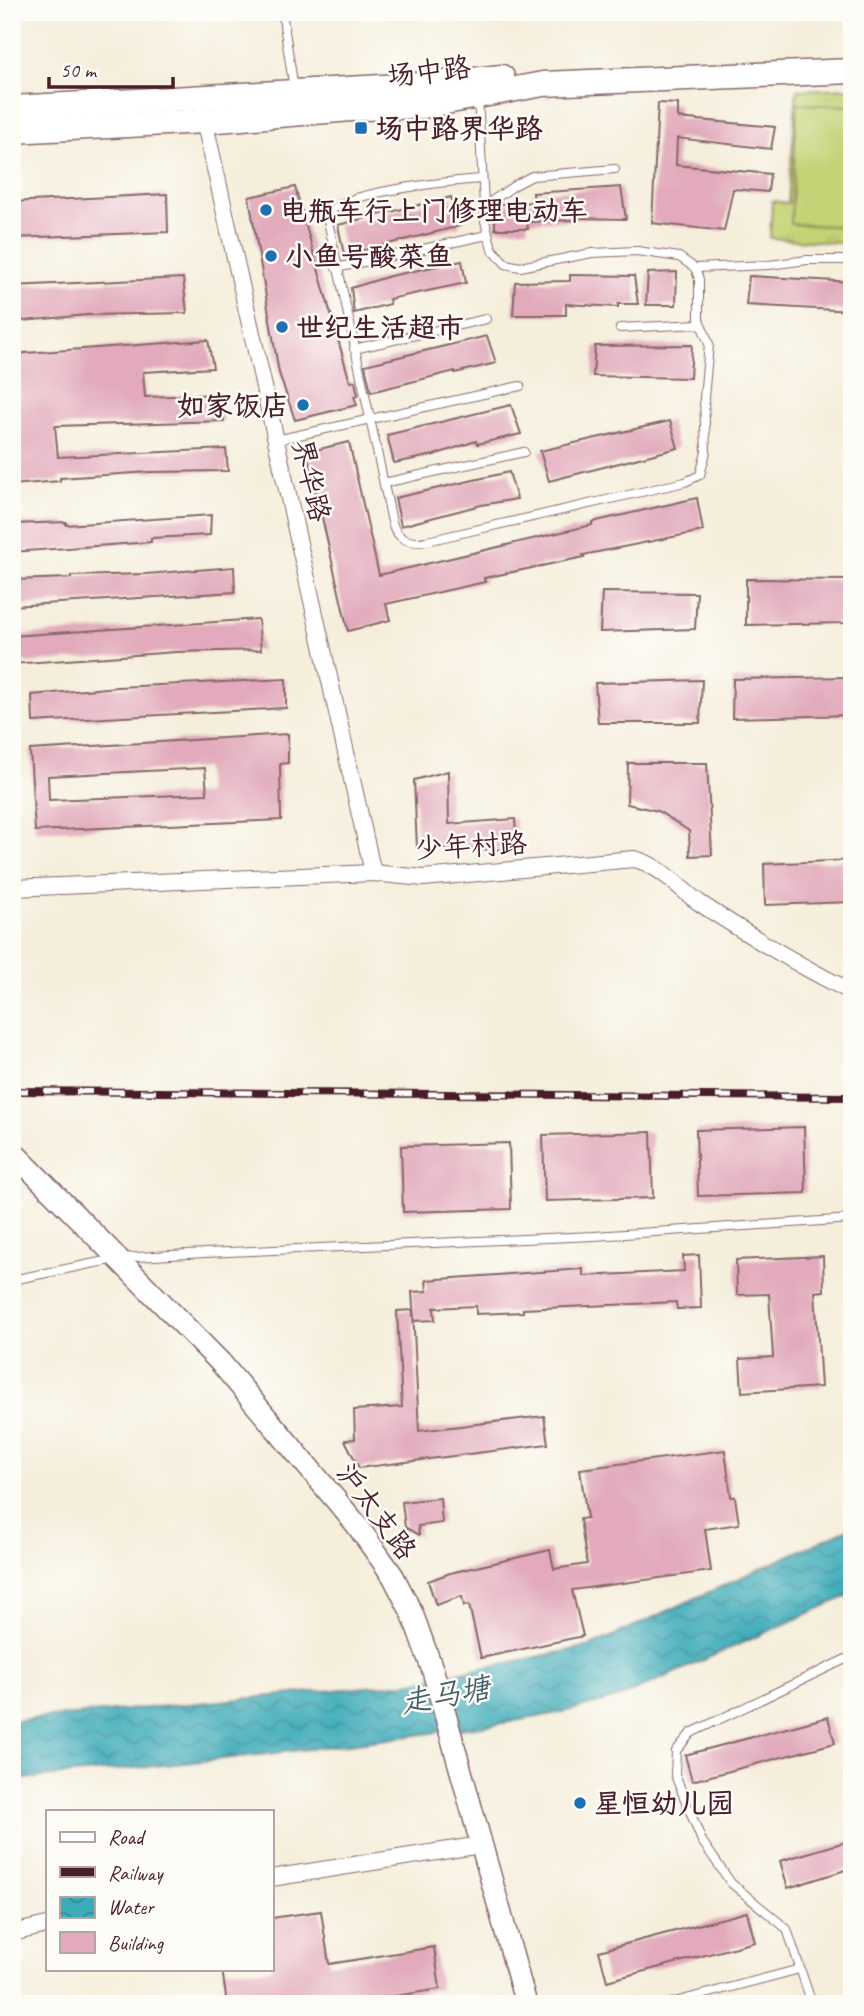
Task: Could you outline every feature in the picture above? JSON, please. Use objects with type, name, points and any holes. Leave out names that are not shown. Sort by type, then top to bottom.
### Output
[{"type":"main road","name":"场中路","points":[[12,108],[202,110],[424,106],[533,73],[852,57]]},
{"type":"main road","name":"场中路","points":[[12,131],[202,110],[294,92],[497,91],[543,84],[852,71]]},
{"type":"street","name":"界华路","points":[[202,110],[373,873]]},
{"type":"street","name":"少年村路","points":[[12,888],[373,873],[423,878],[624,859],[643,861],[691,897],[763,944],[852,992]]},
{"type":"street","name":"沪太支路","points":[[12,1150],[220,1362],[356,1524],[404,1595],[433,1671],[526,2004]]},
{"type":"street","points":[[273,1878],[481,1845]]},
{"type":"street","points":[[12,1933],[46,1925]]},
{"type":"lane","points":[[282,12],[294,92]]},
{"type":"lane","points":[[477,89],[483,207],[488,235],[497,255],[506,264],[516,267],[592,253],[637,251],[679,257],[695,268],[699,279],[698,315],[709,348],[705,383],[705,460],[703,471],[697,478],[421,542],[404,540],[396,532],[384,483],[336,268],[328,228],[329,216],[335,207],[352,200],[424,185],[481,179]]},
{"type":"lane","points":[[483,207],[532,176],[615,169]]},
{"type":"lane","points":[[336,268],[488,235]]},
{"type":"lane","points":[[695,268],[807,260],[852,260]]},
{"type":"lane","points":[[354,349],[486,319]]},
{"type":"lane","points":[[620,328],[701,324]]},
{"type":"lane","points":[[276,440],[520,386]]},
{"type":"lane","points":[[384,483],[524,452]]},
{"type":"lane","points":[[12,1280],[120,1258],[594,1236],[852,1219]]},
{"type":"lane","points":[[812,2004],[787,1929],[731,1883],[702,1841],[675,1775],[676,1751],[691,1733],[852,1656]]},
{"type":"lane","points":[[667,2004],[800,1969]]},
{"type":"green space","points":[[852,88],[852,244],[770,238],[772,201],[788,203],[797,90]]},
{"type":"green space","points":[[797,104],[852,106],[852,227],[791,224]]},
{"type":"water","name":"走马塘","points":[[852,1527],[852,1594],[625,1695],[600,1703],[521,1720],[366,1742],[12,1780],[12,1721],[407,1683],[591,1646]]},
{"type":"building","points":[[658,103],[678,104],[678,118],[775,127],[771,149],[677,138],[676,165],[770,174],[768,192],[733,189],[724,231],[652,223]]},
{"type":"building","points":[[295,187],[350,382],[355,381],[358,396],[354,396],[357,405],[295,420],[279,373],[249,197]]},
{"type":"building","points":[[621,187],[626,219],[576,218],[527,222],[528,229],[495,229],[495,207],[498,204],[534,202],[533,193]]},
{"type":"building","points":[[167,194],[168,232],[12,238],[12,202]]},
{"type":"building","points":[[451,197],[460,226],[344,255],[338,225]]},
{"type":"building","points":[[462,261],[466,283],[389,299],[390,304],[354,313],[351,288],[390,276]]},
{"type":"building","points":[[677,272],[676,305],[646,305],[648,273]]},
{"type":"building","points":[[570,275],[634,276],[638,304],[618,304],[618,307],[566,304],[566,315],[513,315],[515,282],[570,281]]},
{"type":"building","points":[[749,276],[852,282],[852,311],[746,305]]},
{"type":"building","points":[[183,278],[187,313],[88,315],[12,322],[12,286]]},
{"type":"building","points":[[487,336],[496,363],[371,392],[365,365]]},
{"type":"building","points":[[208,340],[213,368],[143,372],[145,397],[221,394],[224,421],[55,426],[58,457],[226,449],[228,471],[150,472],[60,478],[60,481],[12,485],[12,354]]},
{"type":"building","points":[[692,345],[690,378],[593,376],[595,346]]},
{"type":"building","points":[[511,405],[521,434],[477,444],[476,441],[434,455],[394,463],[387,435]]},
{"type":"building","points":[[670,421],[678,448],[549,481],[540,451]]},
{"type":"building","points":[[349,442],[379,575],[697,498],[703,531],[583,555],[584,557],[484,578],[485,582],[386,604],[390,620],[348,631],[307,452]]},
{"type":"building","points":[[509,472],[517,499],[481,505],[401,526],[395,498]]},
{"type":"building","points":[[211,515],[210,535],[12,552],[12,524],[66,522],[66,525]]},
{"type":"building","points":[[234,567],[235,592],[12,606],[12,580]]},
{"type":"building","points":[[746,579],[847,580],[847,623],[746,625]]},
{"type":"building","points":[[602,592],[697,593],[695,629],[600,632]]},
{"type":"building","points":[[258,619],[261,650],[176,652],[12,664],[12,636]]},
{"type":"building","points":[[850,677],[852,715],[732,718],[733,679]]},
{"type":"building","points":[[286,679],[286,708],[33,722],[32,695],[117,687]]},
{"type":"building","points":[[702,680],[700,723],[598,723],[595,683]]},
{"type":"building","points":[[288,734],[288,763],[280,764],[281,820],[35,831],[30,750]],"holes":[[[205,768],[207,794],[49,800],[48,776]]]},
{"type":"building","points":[[628,763],[707,763],[712,855],[690,856],[689,831],[658,811],[627,804]]},
{"type":"building","points":[[448,771],[449,824],[515,819],[517,850],[417,848],[414,780]]},
{"type":"building","points":[[852,860],[852,902],[765,905],[764,864]]},
{"type":"building","points":[[804,1127],[806,1193],[698,1196],[696,1130]]},
{"type":"building","points":[[651,1132],[653,1198],[545,1201],[543,1135]]},
{"type":"building","points":[[509,1143],[511,1209],[403,1212],[401,1146]]},
{"type":"building","points":[[699,1255],[701,1308],[677,1309],[676,1302],[523,1309],[523,1312],[476,1314],[476,1306],[434,1308],[435,1320],[414,1321],[412,1292],[427,1291],[426,1280],[583,1269],[583,1276],[684,1271],[683,1256]]},
{"type":"building","points":[[823,1256],[824,1291],[815,1292],[821,1387],[742,1392],[740,1359],[773,1357],[769,1294],[737,1295],[736,1260]]},
{"type":"building","points":[[413,1310],[419,1431],[544,1416],[548,1444],[359,1468],[345,1440],[355,1439],[354,1410],[402,1407],[397,1311]]},
{"type":"building","points":[[725,1450],[731,1497],[735,1497],[739,1524],[705,1529],[711,1571],[572,1590],[583,1636],[481,1658],[469,1605],[464,1606],[462,1596],[436,1605],[428,1581],[450,1573],[550,1550],[554,1569],[587,1564],[580,1519],[587,1518],[580,1469]]},
{"type":"building","points":[[440,1498],[442,1523],[418,1526],[419,1535],[405,1527],[402,1502]]},
{"type":"building","points":[[828,1717],[835,1743],[692,1781],[685,1755]]},
{"type":"building","points":[[852,1840],[852,1868],[788,1888],[780,1861]]},
{"type":"building","points":[[321,1911],[329,1964],[434,1947],[440,1989],[346,2004],[227,2004],[222,1970],[273,1970],[273,1918]]},
{"type":"building","points":[[747,1912],[755,1942],[607,1981],[599,1951]]},
{"type":"railway","points":[[12,1091],[852,1097]]},
{"type":"place","name":"场中路界华路","points":[[361,128]]},
{"type":"place","name":"电瓶车行上门修理电动车","points":[[266,210]]},
{"type":"place","name":"小鱼号酸菜鱼","points":[[271,256]]},
{"type":"place","name":"世纪生活超市","points":[[282,327]]},
{"type":"place","name":"如家饭店","points":[[303,405]]},
{"type":"place","name":"星恒幼儿园","points":[[580,1803]]}]
